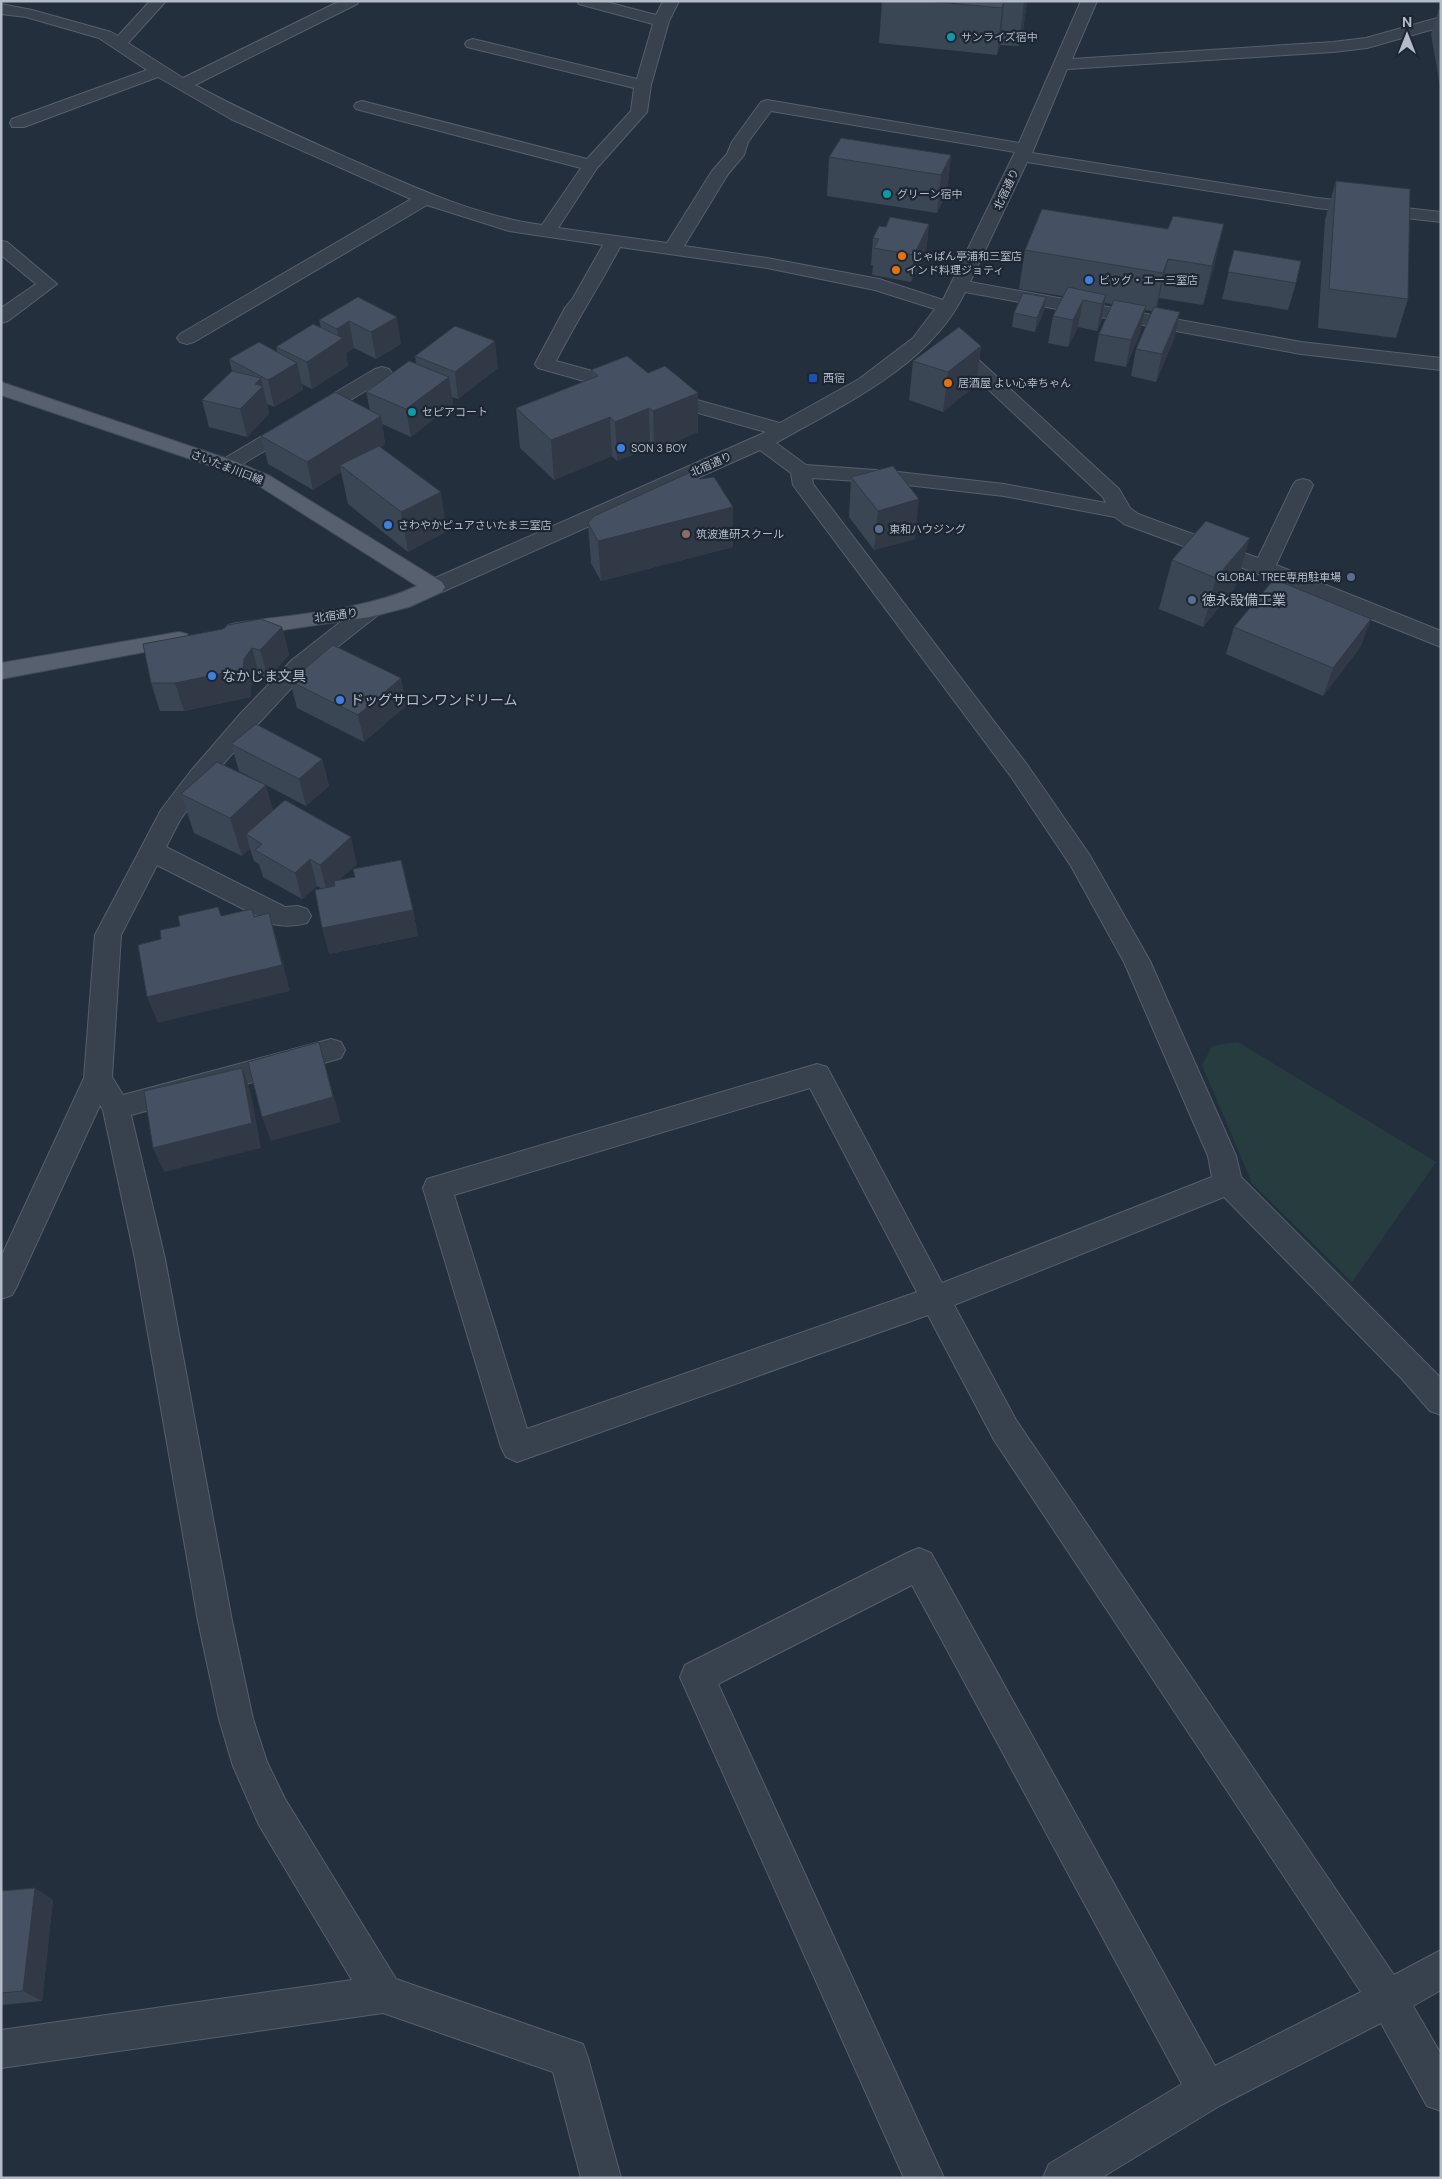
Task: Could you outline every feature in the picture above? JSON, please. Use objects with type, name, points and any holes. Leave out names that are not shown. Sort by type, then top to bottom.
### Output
[{"type":"main road","name":"さいたま川口線","points":[[1,388],[227,465],[263,480],[434,587]]},
{"type":"main road","name":"北宿通り","points":[[1,670],[210,634],[370,610],[401,602],[434,587]]},
{"type":"street","points":[[119,44],[159,1]]},
{"type":"street","points":[[184,84],[352,1]]},
{"type":"street","points":[[584,1],[661,21]]},
{"type":"street","points":[[546,232],[590,165],[638,112],[643,85],[661,21],[671,1]]},
{"type":"street","name":"北宿通り","points":[[434,587],[762,442],[866,384],[920,342],[947,308],[959,285],[1023,152],[1089,1]]},
{"type":"street","points":[[1,9],[34,15],[105,35],[159,70],[237,115],[425,199],[509,226],[767,263],[880,285],[947,308]]},
{"type":"street","points":[[1,25],[34,15]]},
{"type":"street","points":[[1060,65],[1334,47],[1367,43],[1441,22]]},
{"type":"street","points":[[474,44],[643,85]]},
{"type":"street","points":[[18,123],[159,70]]},
{"type":"street","points":[[672,250],[721,171],[735,155],[740,142],[767,105],[1317,203],[1441,217]]},
{"type":"street","points":[[362,106],[590,165]]},
{"type":"street","points":[[187,338],[425,199]]},
{"type":"street","points":[[614,242],[581,301],[574,308],[545,364],[782,430]]},
{"type":"street","points":[[1,246],[48,284],[1,317]]},
{"type":"street","points":[[959,285],[1301,348],[1441,364]]},
{"type":"street","points":[[932,327],[1112,494],[1121,512]]},
{"type":"street","points":[[227,465],[382,373]]},
{"type":"street","points":[[762,442],[801,470],[889,477],[1004,490],[1121,512],[1131,519],[1264,568],[1441,640]]},
{"type":"street","points":[[801,470],[802,485],[1020,772],[1080,860],[1137,961],[1222,1156],[1228,1183],[1413,1369],[1441,1401]]},
{"type":"street","points":[[1264,568],[1303,485]]},
{"type":"street","points":[[1,1286],[98,1078],[108,935],[170,816],[192,786],[300,665],[370,610]]},
{"type":"street","points":[[152,851],[282,917],[298,916]]},
{"type":"street","points":[[116,1108],[331,1050]]},
{"type":"street","points":[[1228,1183],[935,1299],[517,1448],[437,1188],[817,1075],[935,1299],[1005,1430],[1388,2000],[1441,2092]]},
{"type":"street","points":[[98,1078],[116,1108],[150,1259],[215,1622],[236,1719],[251,1766],[272,1812],[324,1900],[384,1994]]},
{"type":"street","points":[[924,2178],[697,1677],[919,1564],[1208,2091]]},
{"type":"street","points":[[1073,2175],[1208,2091],[1388,2000],[1441,1969]]},
{"type":"street","points":[[1,2048],[384,1994],[569,2058],[600,2178]]},
{"type":"green space","points":[[1238,1042],[1436,1162],[1352,1282],[1252,1183],[1202,1065],[1212,1046]]},
{"type":"building","points":[[926,1],[1004,1],[1002,8]]},
{"type":"building","points":[[841,138],[951,155],[941,175],[829,157]]},
{"type":"building","points":[[1336,181],[1410,189],[1408,299],[1329,289]]},
{"type":"building","points":[[1042,209],[1168,229],[1173,216],[1224,224],[1212,266],[1168,259],[1163,273],[1025,250]]},
{"type":"building","points":[[890,217],[929,224],[914,255],[874,248],[879,239],[873,238],[879,226],[886,227]]},
{"type":"building","points":[[1234,250],[1301,261],[1296,283],[1228,272]]},
{"type":"building","points":[[1068,287],[1106,295],[1102,304],[1083,300],[1073,320],[1053,316]]},
{"type":"building","points":[[1023,293],[1046,297],[1037,318],[1014,313]]},
{"type":"building","points":[[358,297],[397,317],[371,332],[349,321],[337,329],[319,320]]},
{"type":"building","points":[[1114,300],[1146,306],[1131,340],[1099,334]]},
{"type":"building","points":[[1154,307],[1180,312],[1162,354],[1136,349]]},
{"type":"building","points":[[313,324],[343,338],[307,362],[276,347]]},
{"type":"building","points":[[455,326],[495,341],[455,372],[415,356]]},
{"type":"building","points":[[959,327],[981,346],[948,372],[913,361]]},
{"type":"building","points":[[259,342],[297,363],[268,380],[229,359]]},
{"type":"building","points":[[627,356],[648,373],[665,366],[698,393],[653,411],[649,408],[615,422],[610,417],[551,440],[516,408],[598,376],[591,370]]},
{"type":"building","points":[[409,361],[449,377],[406,409],[366,392]]},
{"type":"building","points":[[232,371],[261,378],[255,384],[263,386],[240,409],[202,400]]},
{"type":"building","points":[[335,392],[381,416],[307,462],[261,436]]},
{"type":"building","points":[[379,446],[441,492],[401,512],[340,465]]},
{"type":"building","points":[[893,466],[919,499],[878,511],[851,477]]},
{"type":"building","points":[[693,471],[700,479],[714,477],[733,507],[598,541],[588,523],[594,516]]},
{"type":"building","points":[[1206,521],[1250,538],[1216,578],[1172,560]]},
{"type":"building","points":[[1274,579],[1371,619],[1333,668],[1234,627]]},
{"type":"building","points":[[261,619],[282,627],[260,650],[252,648],[244,659],[243,669],[175,683],[151,683],[143,644],[223,629],[228,625]]},
{"type":"building","points":[[333,645],[401,678],[358,715],[290,681]]},
{"type":"building","points":[[256,724],[322,759],[299,779],[231,744]]},
{"type":"building","points":[[217,762],[266,785],[230,818],[181,794]]},
{"type":"building","points":[[285,800],[351,837],[320,865],[310,859],[295,873],[255,850],[262,844],[246,834]]},
{"type":"building","points":[[401,860],[413,910],[322,928],[315,890],[335,886],[334,881],[355,877],[353,869]]},
{"type":"building","points":[[218,907],[221,916],[252,909],[254,917],[269,913],[282,965],[147,997],[138,945],[161,939],[160,930],[180,926],[178,916]]},
{"type":"building","points":[[319,1042],[333,1097],[262,1117],[248,1062]]},
{"type":"building","points":[[242,1068],[252,1123],[153,1148],[144,1091]]},
{"type":"building","points":[[35,1888],[23,1991],[1,1993],[1,1891]]},
{"type":"place","name":"サンライズ宿中","points":[[951,37]]},
{"type":"place","name":"グリーン宿中","points":[[887,194]]},
{"type":"place","name":"じゃぱん亭浦和三室店","points":[[902,256]]},
{"type":"place","name":"インド料理ジョティ","points":[[896,270]]},
{"type":"place","name":"ビッグ・エー三室店","points":[[1089,280]]},
{"type":"place","name":"西宿","points":[[813,378]]},
{"type":"place","name":"居酒屋 よい心幸ちゃん","points":[[948,383]]},
{"type":"place","name":"セピアコート","points":[[412,412]]},
{"type":"place","name":"SON 3 BOY","points":[[621,448]]},
{"type":"place","name":"さわやかピュアさいたま三室店","points":[[388,525]]},
{"type":"place","name":"東和ハウジング","points":[[879,529]]},
{"type":"place","name":"筑波進研スクール","points":[[686,534]]},
{"type":"place","name":"GLOBAL TREE専用駐車場","points":[[1351,577]]},
{"type":"place","name":"徳永設備工業","points":[[1192,600]]},
{"type":"place","name":"なかじま文具","points":[[212,676]]},
{"type":"place","name":"ドッグサロンワンドリーム","points":[[340,700]]}]
